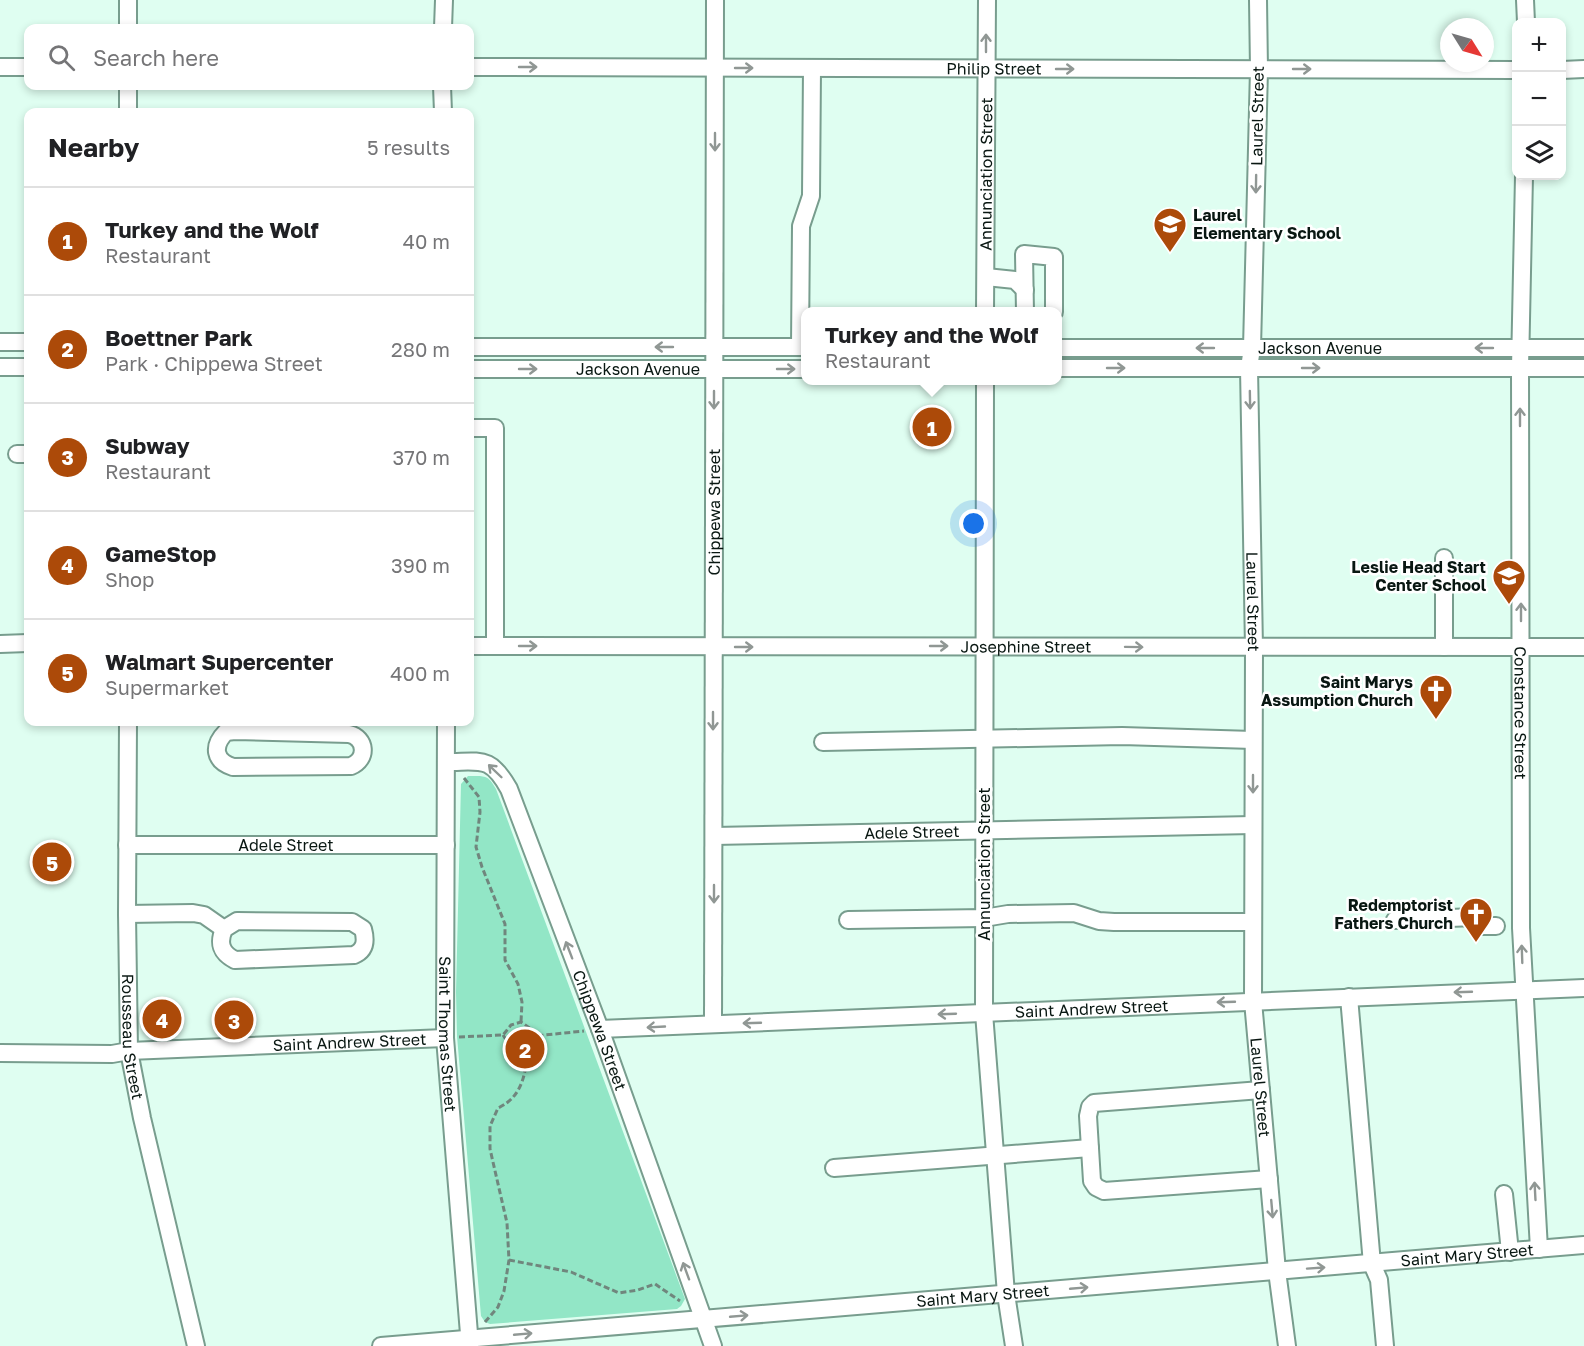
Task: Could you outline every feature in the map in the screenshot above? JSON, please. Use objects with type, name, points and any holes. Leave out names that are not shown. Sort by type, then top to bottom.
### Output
[{"type":"street","points":[[128,0],[128,24]]},
{"type":"street","points":[[443,24],[444,0]]},
{"type":"street","name":"Chippewa Street","points":[[713,1024],[715,0]]},
{"type":"street","name":"Annunciation Street","points":[[985,307],[987,0]]},
{"type":"street","name":"Laurel Street","points":[[1258,0],[1259,69],[1252,348],[1249,368],[1254,648],[1253,1001],[1277,1271],[1287,1346]]},
{"type":"street","points":[[1525,0],[1526,18]]},
{"type":"street","points":[[0,67],[24,67]]},
{"type":"street","name":"Philip Street","points":[[474,67],[1512,70]]},
{"type":"street","points":[[802,307],[801,226],[811,196],[812,68]]},
{"type":"street","points":[[1566,69],[1584,69]]},
{"type":"street","points":[[128,90],[128,108]]},
{"type":"street","points":[[442,90],[443,108]]},
{"type":"street","name":"Constance Street","points":[[1524,180],[1520,368],[1521,647],[1509,927],[1523,990],[1539,1249]]},
{"type":"street","points":[[1025,307],[1024,254],[1054,257],[1054,307]]},
{"type":"street","points":[[986,277],[1015,280],[1025,290]]},
{"type":"street","points":[[0,342],[24,342]]},
{"type":"street","name":"Jackson Avenue","points":[[474,347],[801,347]]},
{"type":"street","name":"Jackson Avenue","points":[[1062,348],[1584,348]]},
{"type":"street","points":[[0,367],[24,367]]},
{"type":"street","name":"Jackson Avenue","points":[[1062,369],[1584,368]]},
{"type":"street","name":"Jackson Avenue","points":[[474,369],[801,369]]},
{"type":"street","name":"Annunciation Street","points":[[985,385],[984,1013],[1006,1294],[1014,1346]]},
{"type":"street","points":[[474,428],[495,428],[495,646]]},
{"type":"street","points":[[1444,558],[1444,647]]},
{"type":"street","points":[[0,644],[24,644]]},
{"type":"street","name":"Josephine Street","points":[[474,646],[985,645],[1584,648]]},
{"type":"street","name":"Rousseau Street","points":[[128,726],[129,1051],[142,1118],[196,1346]]},
{"type":"street","name":"Saint Thomas Street","points":[[447,726],[454,762],[446,845],[445,1038],[470,1342]]},
{"type":"street","points":[[230,727],[356,735],[361,740],[363,749],[361,757],[356,764],[351,766],[233,767],[219,760],[216,753],[220,738],[230,727]]},
{"type":"street","points":[[823,742],[1122,736],[1253,740]]},
{"type":"street","name":"Chippewa Street","points":[[454,762],[480,762],[491,765],[500,773],[509,789],[600,1029],[713,1346]]},
{"type":"street","name":"Adele Street","points":[[714,836],[1252,825]]},
{"type":"street","name":"Adele Street","points":[[127,845],[446,845]]},
{"type":"street","points":[[127,914],[193,913],[204,915],[224,929]]},
{"type":"street","points":[[849,920],[984,918],[1008,914],[1074,913],[1098,921],[1114,922],[1253,922]]},
{"type":"street","points":[[1395,920],[1476,917],[1483,926],[1509,927]]},
{"type":"street","points":[[237,921],[352,922],[363,929],[366,939],[359,953],[354,955],[235,960],[222,950],[220,944],[224,929],[237,921]]},
{"type":"street","name":"Saint Andrew Street","points":[[600,1029],[1584,988]]},
{"type":"street","points":[[1349,997],[1372,1264],[1379,1280],[1385,1346]]},
{"type":"street","name":"Saint Andrew Street","points":[[0,1053],[112,1054],[129,1051],[445,1038]]},
{"type":"street","points":[[1261,1090],[1094,1103],[1090,1107],[1088,1116],[1092,1181],[1095,1187],[1104,1191],[1269,1179]]},
{"type":"street","points":[[834,1168],[1090,1148]]},
{"type":"street","points":[[1504,1194],[1510,1252]]},
{"type":"street","name":"Saint Mary Street","points":[[381,1346],[470,1342],[703,1319],[1584,1245]]},
{"type":"path","points":[[454,762],[478,797],[480,812],[476,847],[506,924],[505,960],[518,984],[522,1002],[522,1022]]},
{"type":"path","points":[[445,1038],[503,1035],[512,1025],[522,1022]]},
{"type":"path","points":[[522,1022],[531,1029],[535,1036]]},
{"type":"path","points":[[503,1035],[510,1046],[520,1048],[528,1045],[535,1036],[600,1029]]},
{"type":"path","points":[[470,1342],[498,1307],[504,1290],[509,1260],[507,1223],[489,1149],[490,1126],[498,1108],[508,1104],[520,1088],[526,1069],[528,1045]]},
{"type":"path","points":[[509,1260],[571,1272],[619,1293],[655,1284],[703,1319]]},
{"type":"green space","points":[[468,776],[485,777],[496,789],[685,1299],[677,1309],[490,1324],[485,1322],[481,1316],[457,1036],[461,784]]},
{"type":"place","name":"Laurel Elementary School","points":[[1170,253]]},
{"type":"place","name":"Turkey and the Wolf","points":[[932,427]]},
{"type":"place","name":"Leslie Head Start Center School","points":[[1509,605]]},
{"type":"place","name":"Saint Marys Assumption Church","points":[[1436,720]]},
{"type":"place","name":"Walmart Supercenter","points":[[52,862]]},
{"type":"place","name":"Redemptorist Fathers Church","points":[[1476,943]]},
{"type":"place","name":"GameStop","points":[[162,1019]]},
{"type":"place","name":"Subway","points":[[234,1020]]},
{"type":"place","name":"Boettner Park","points":[[525,1049]]}]
